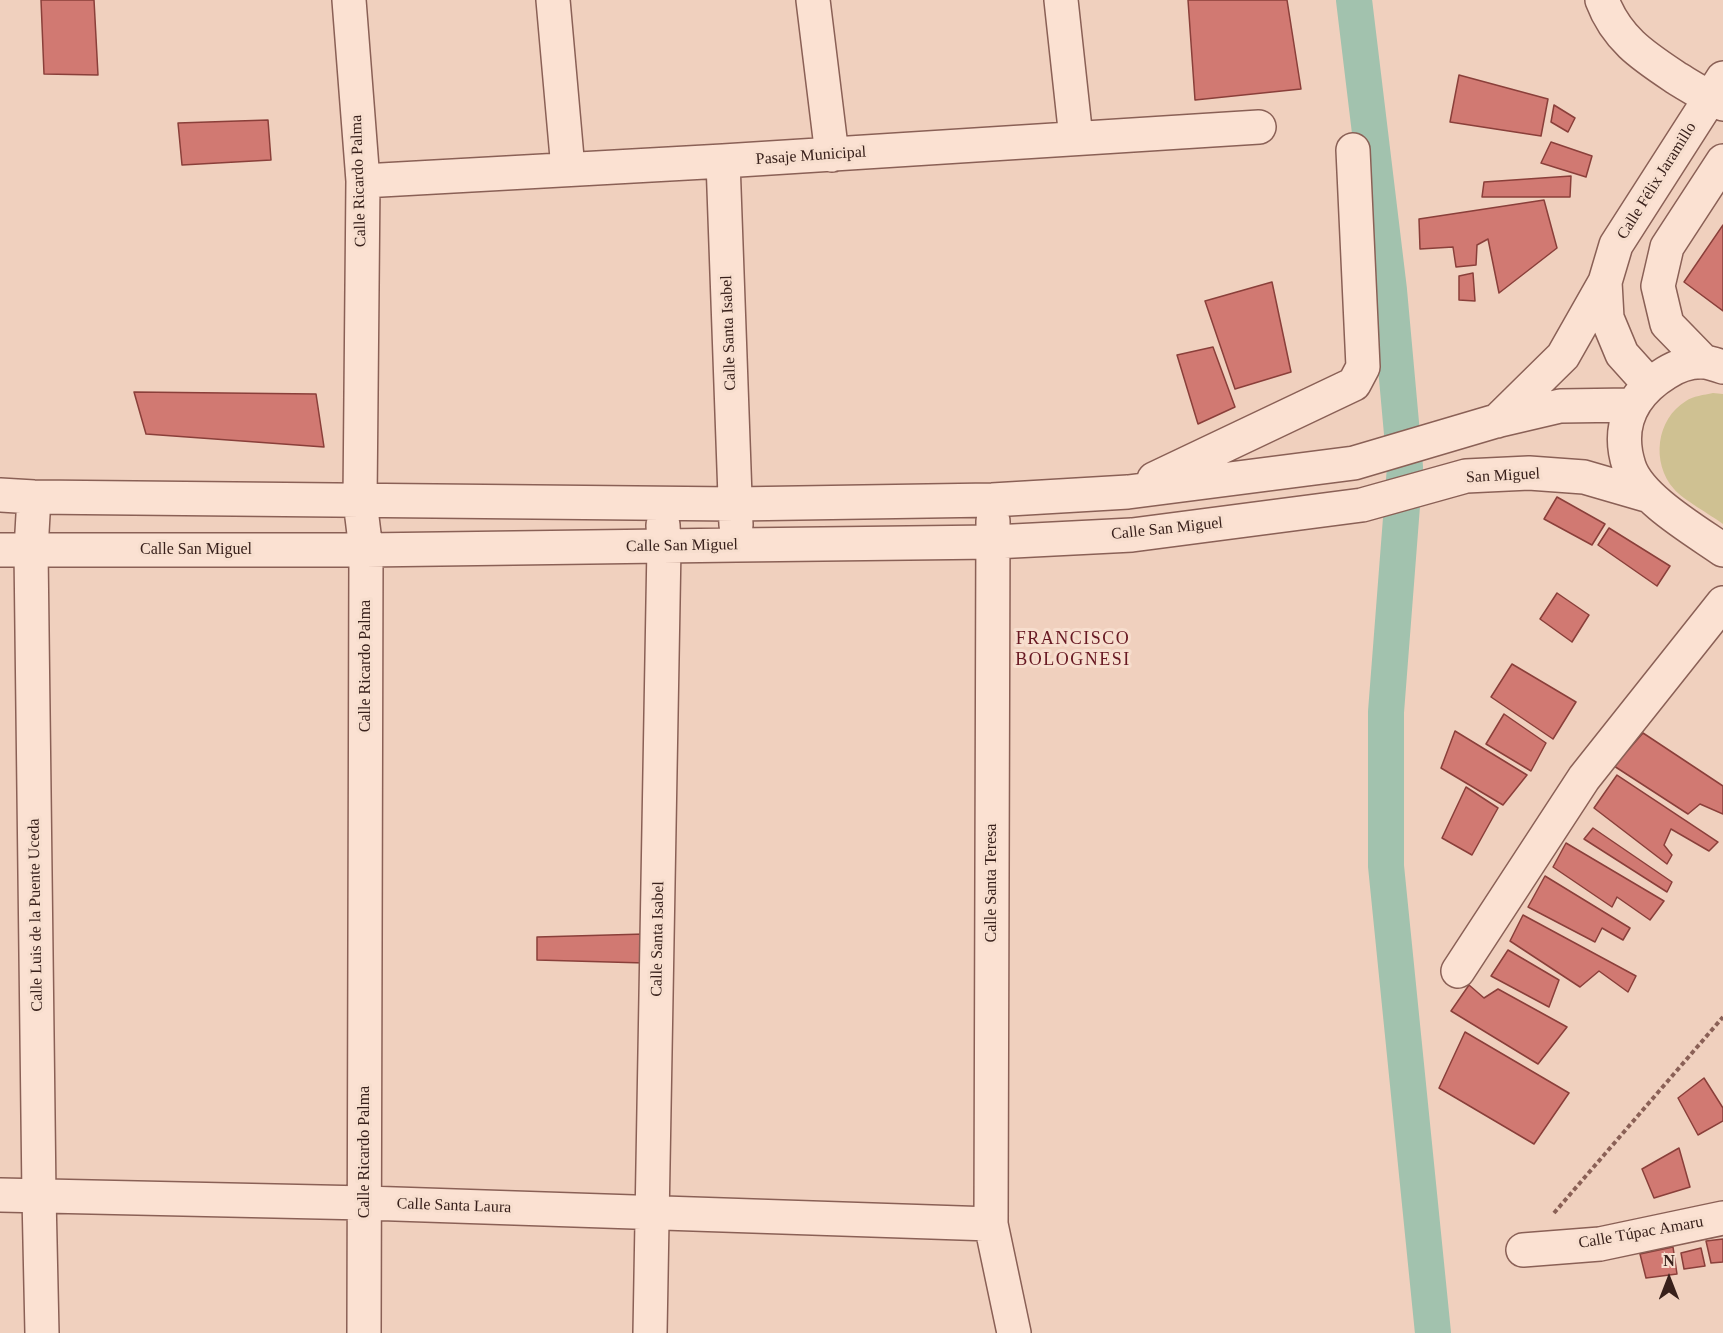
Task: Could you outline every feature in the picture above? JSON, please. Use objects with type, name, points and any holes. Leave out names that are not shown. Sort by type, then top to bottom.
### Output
[{"type":"street","name":"Calle Ricardo Palma","points":[[348,0],[363,181],[360,501],[366,550],[364,1333]]},
{"type":"street","points":[[553,0],[568,169]]},
{"type":"street","points":[[813,0],[832,155]]},
{"type":"street","points":[[1061,0],[1076,138]]},
{"type":"street","points":[[1602,0],[1619,33],[1638,53],[1718,94]]},
{"type":"street","name":"Calle Félix Jaramillo","points":[[1640,394],[1607,318],[1605,282],[1616,245],[1718,94]]},
{"type":"street","name":"Pasaje Municipal","points":[[363,181],[832,155],[1259,127]]},
{"type":"street","points":[[1128,492],[1354,384],[1363,367],[1353,150]]},
{"type":"street","name":"Calle Santa Isabel","points":[[723,161],[737,545]]},
{"type":"street","points":[[1714,364],[1667,324],[1658,286],[1667,247],[1723,161]]},
{"type":"street","points":[[1496,421],[1563,356],[1605,282]]},
{"type":"street","points":[[0,495],[735,504],[992,500],[1128,492],[1354,463],[1496,421],[1560,406],[1640,394],[1676,367],[1714,364]]},
{"type":"street","points":[[1640,394],[1624,433],[1629,467],[1646,495],[1723,550]]},
{"type":"street","name":"San Miguel","points":[[1362,505],[1466,476],[1529,472],[1584,477],[1646,495]]},
{"type":"street","name":"Calle Luis de la Puente Uceda","points":[[34,497],[16,550],[42,1333]]},
{"type":"street","name":"Calle Santa Teresa","points":[[992,500],[994,542],[991,1224],[1014,1333]]},
{"type":"street","name":"Calle Santa Isabel","points":[[650,1333],[664,546],[661,504]]},
{"type":"street","name":"Calle San Miguel","points":[[16,550],[366,550],[994,542],[1132,535],[1362,505]]},
{"type":"street","points":[[1458,971],[1584,778],[1723,603]]},
{"type":"street","name":"Calle Santa Laura","points":[[0,1195],[366,1203],[991,1224]]},
{"type":"street","name":"Calle Túpac Amaru","points":[[1523,1250],[1599,1244],[1723,1218]]},
{"type":"path","points":[[1523,1250],[1723,1017]]},
{"type":"shaded area","points":[[1713,393],[1723,394],[1723,524],[1674,489],[1662,467],[1660,454],[1663,430],[1676,409],[1692,398]]},
{"type":"building","points":[[41,0],[94,0],[98,75],[44,74]]},
{"type":"building","points":[[1188,0],[1287,0],[1301,89],[1195,100]]},
{"type":"building","points":[[1459,75],[1548,99],[1541,136],[1450,122]]},
{"type":"building","points":[[1554,105],[1575,118],[1568,132],[1551,122]]},
{"type":"building","points":[[268,120],[271,160],[182,165],[178,123]]},
{"type":"building","points":[[1551,142],[1592,156],[1586,177],[1541,163]]},
{"type":"building","points":[[1571,176],[1570,197],[1482,197],[1484,182]]},
{"type":"building","points":[[1544,200],[1557,248],[1499,293],[1488,239],[1477,245],[1476,265],[1456,267],[1453,247],[1420,249],[1419,219]]},
{"type":"building","points":[[1723,225],[1723,311],[1684,282]]},
{"type":"building","points":[[1473,273],[1475,301],[1459,300],[1459,276]]},
{"type":"building","points":[[1272,282],[1291,372],[1235,389],[1205,301]]},
{"type":"building","points":[[1213,347],[1235,407],[1198,424],[1177,355]]},
{"type":"building","points":[[134,392],[316,394],[324,447],[146,434]]},
{"type":"building","points":[[1557,497],[1605,524],[1592,545],[1544,519]]},
{"type":"building","points":[[1609,528],[1670,566],[1657,586],[1598,545]]},
{"type":"building","points":[[1557,593],[1589,615],[1572,642],[1540,619]]},
{"type":"building","points":[[1512,664],[1576,702],[1553,739],[1491,697]]},
{"type":"building","points":[[1504,714],[1546,743],[1531,771],[1486,744]]},
{"type":"building","points":[[1455,731],[1527,775],[1503,805],[1441,768]]},
{"type":"building","points":[[1643,733],[1723,786],[1723,814],[1700,804],[1688,814],[1614,766]]},
{"type":"building","points":[[1617,775],[1718,842],[1709,851],[1671,829],[1664,845],[1672,855],[1667,864],[1594,808]]},
{"type":"building","points":[[1466,787],[1498,808],[1472,855],[1442,838]]},
{"type":"building","points":[[1593,828],[1672,882],[1667,892],[1584,839]]},
{"type":"building","points":[[1566,843],[1664,901],[1650,920],[1617,897],[1612,907],[1553,867]]},
{"type":"building","points":[[1545,876],[1630,928],[1623,940],[1602,928],[1595,942],[1528,907]]},
{"type":"building","points":[[1523,915],[1636,976],[1628,992],[1599,971],[1580,987],[1510,941]]},
{"type":"building","points":[[645,934],[645,963],[537,960],[537,937]]},
{"type":"building","points":[[1508,950],[1559,980],[1549,1007],[1491,976]]},
{"type":"building","points":[[1469,985],[1484,998],[1498,989],[1567,1027],[1538,1064],[1451,1011]]},
{"type":"building","points":[[1465,1032],[1569,1093],[1534,1144],[1439,1088]]},
{"type":"building","points":[[1704,1078],[1723,1108],[1723,1121],[1698,1135],[1678,1098]]},
{"type":"building","points":[[1679,1148],[1690,1187],[1654,1198],[1642,1169]]},
{"type":"building","points":[[1723,1239],[1723,1262],[1711,1263],[1706,1241]]},
{"type":"building","points":[[1673,1247],[1677,1274],[1646,1278],[1640,1254]]},
{"type":"building","points":[[1701,1248],[1705,1266],[1684,1269],[1681,1253]]},
{"type":"waterway","points":[[1354,0],[1389,290],[1405,467],[1386,712],[1386,866],[1433,1333]]},
{"type":"district","name":"FRANCISCO BOLOGNESI","points":[[1073,649]]}]
